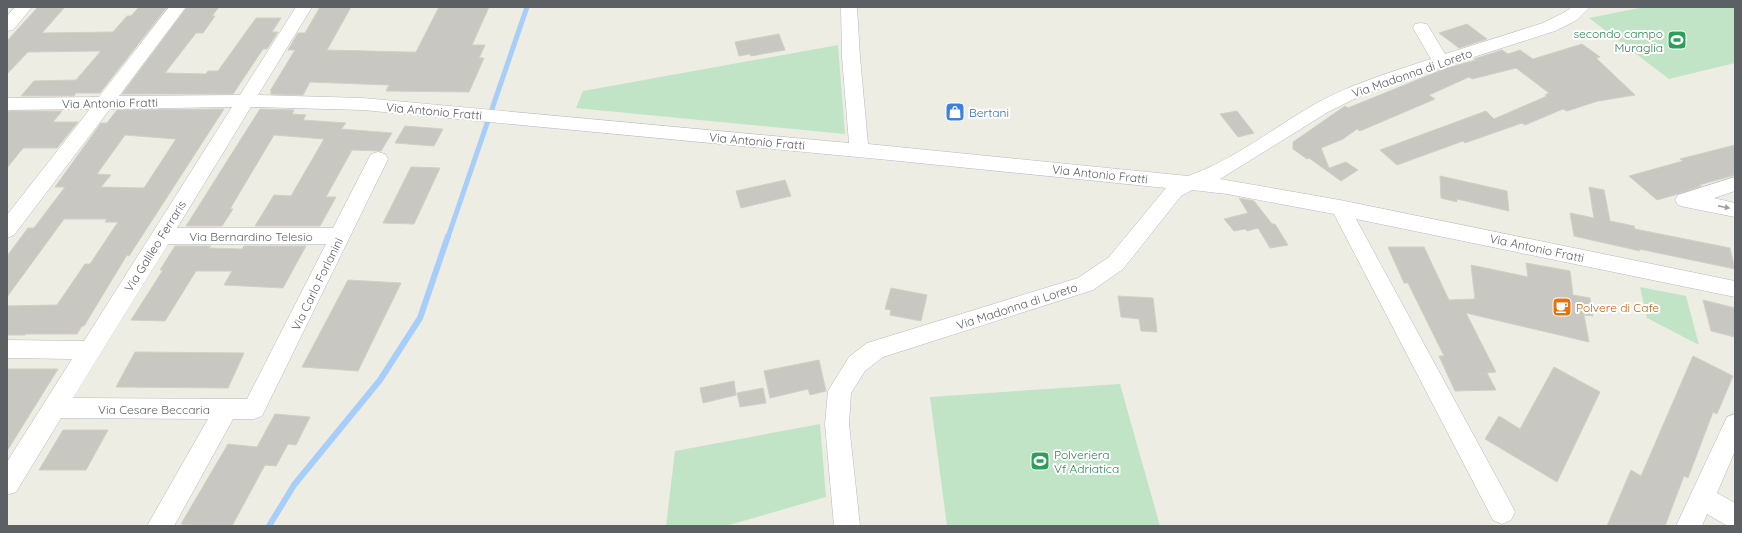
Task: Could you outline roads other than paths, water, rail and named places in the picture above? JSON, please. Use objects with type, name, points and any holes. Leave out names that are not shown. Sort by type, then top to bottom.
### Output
[{"type":"street","points":[[7,26],[24,7]]},
{"type":"street","points":[[7,230],[178,7]]},
{"type":"street","name":"Via Galileo Ferraris","points":[[7,484],[244,101],[304,7]]},
{"type":"street","points":[[849,7],[851,57],[859,150]]},
{"type":"street","name":"Via Madonna di Loreto","points":[[847,526],[837,424],[840,391],[857,364],[875,350],[1085,284],[1116,263],[1174,191],[1189,183],[1217,173],[1300,120],[1348,95],[1390,78],[1549,27],[1571,16],[1582,7]]},
{"type":"street","points":[[1421,28],[1441,62]]},
{"type":"street","name":"Via Antonio Fratti","points":[[7,104],[244,101],[334,102],[859,150],[1189,183],[1272,194],[1340,207],[1735,289]]},
{"type":"street","name":"Via Carlo Forlanini","points":[[254,409],[378,159]]},
{"type":"street","points":[[1735,184],[1685,200],[1735,210]]},
{"type":"street","points":[[1340,207],[1502,512]]},
{"type":"street","name":"Via Bernardino Telesio","points":[[161,236],[340,236]]},
{"type":"street","points":[[7,349],[91,350]]},
{"type":"street","name":"Via Cesare Beccaria","points":[[54,408],[254,409]]},
{"type":"street","points":[[160,526],[226,409]]},
{"type":"street","points":[[1689,526],[1735,424]]},
{"type":"street","points":[[1701,497],[1735,517]]},
{"type":"waterway","points":[[448,237],[527,7]]},
{"type":"waterway","points":[[269,526],[294,485],[380,380],[420,318],[448,236]]},
{"type":"place","name":"secondo campo Muraglia","points":[[1677,40]]},
{"type":"place","name":"Bertani","points":[[955,112]]},
{"type":"place","name":"Polvere di Cafe","points":[[1562,307]]},
{"type":"place","name":"Polveriera Vf Adriatica","points":[[1040,461]]}]
